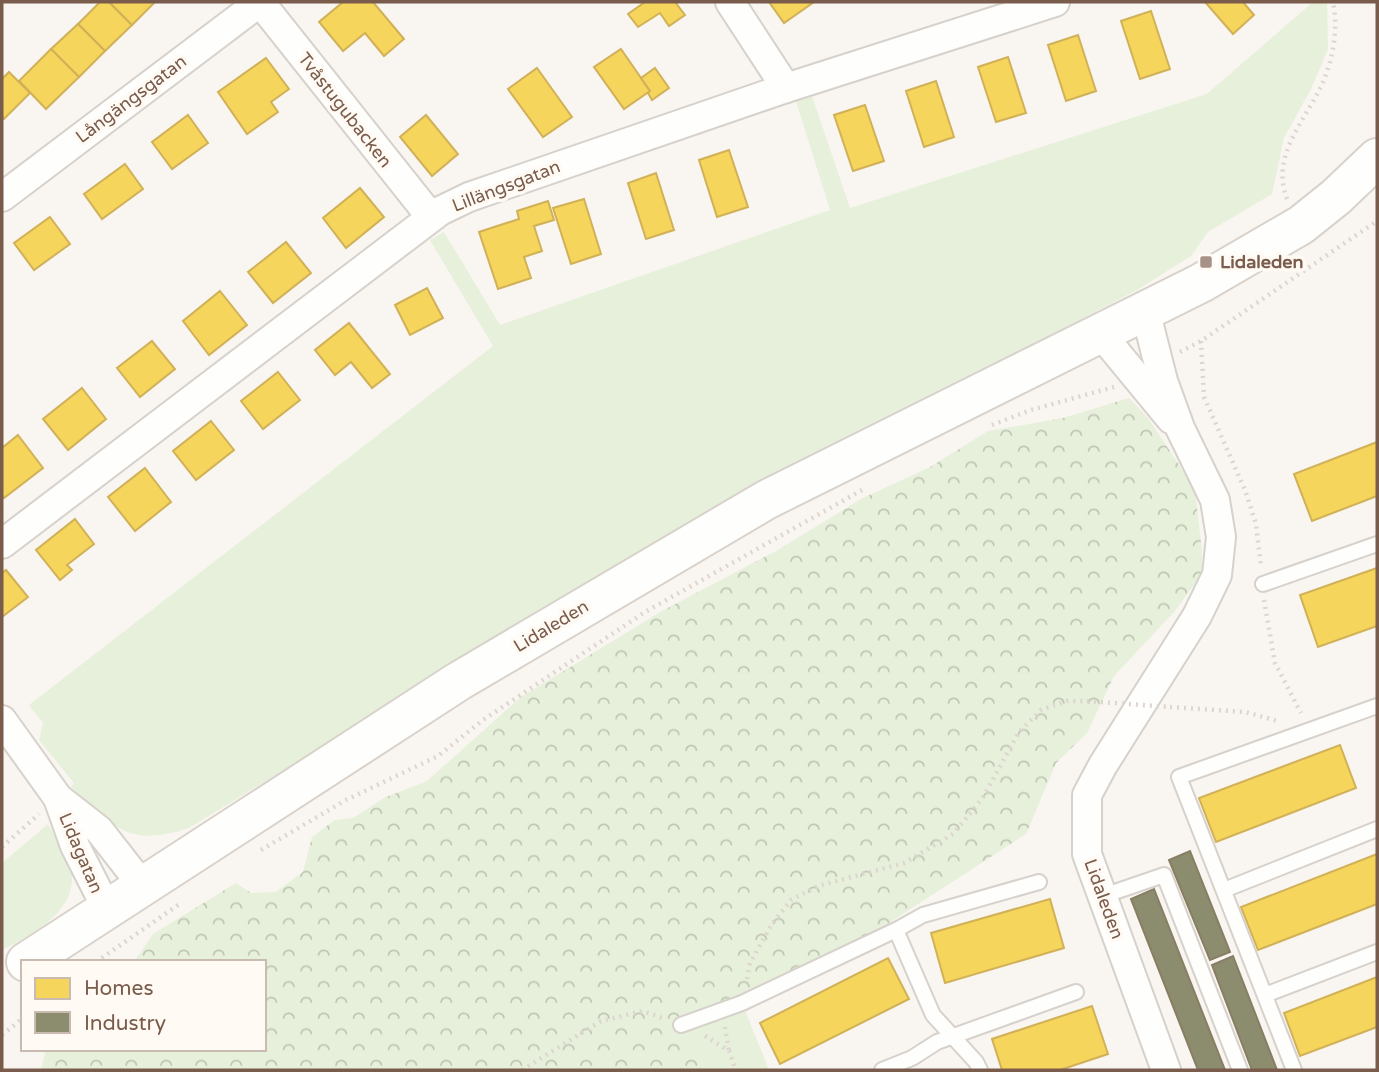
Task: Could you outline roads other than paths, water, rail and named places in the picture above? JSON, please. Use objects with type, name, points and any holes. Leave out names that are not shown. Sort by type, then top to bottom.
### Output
[{"type":"street","name":"Långängsgatan","points":[[2,197],[260,2]]},
{"type":"street","name":"Tvåstugubacken","points":[[260,2],[430,217]]},
{"type":"street","points":[[730,2],[786,88]]},
{"type":"street","name":"Lillängsgatan","points":[[2,544],[430,217],[469,197],[786,88],[1054,2]]},
{"type":"street","name":"Lidaleden","points":[[28,960],[106,907],[459,681],[766,500],[1201,283],[1376,160]]},
{"type":"street","name":"Lidaleden","points":[[1145,310],[1180,428],[1215,500],[1221,537],[1217,575],[1197,616],[1087,795],[1087,854],[1166,1070]]},
{"type":"street","name":"Lidaleden","points":[[1101,334],[1180,428]]},
{"type":"street","name":"Lidagatan","points":[[2,720],[75,846],[106,907]]},
{"type":"street","name":"Lidagatan","points":[[51,804],[99,830],[142,884]]},
{"type":"street","name":"Lidaleden","points":[[2,978],[21,965]]},
{"type":"lane","points":[[1263,584],[1377,544]]},
{"type":"lane","points":[[1294,1070],[1179,778],[1309,728],[1377,706]]},
{"type":"lane","points":[[1224,890],[1377,829]]},
{"type":"lane","points":[[1103,896],[1164,875],[1240,1070]]},
{"type":"lane","points":[[681,1025],[742,1003],[923,915],[1039,882]]},
{"type":"lane","points":[[896,930],[933,1015],[954,1036],[980,1070]]},
{"type":"lane","points":[[1265,995],[1377,952]]},
{"type":"lane","points":[[882,1070],[912,1058],[937,1042],[1076,992]]},
{"type":"place","name":"Lidaleden","points":[[1206,262]]}]
